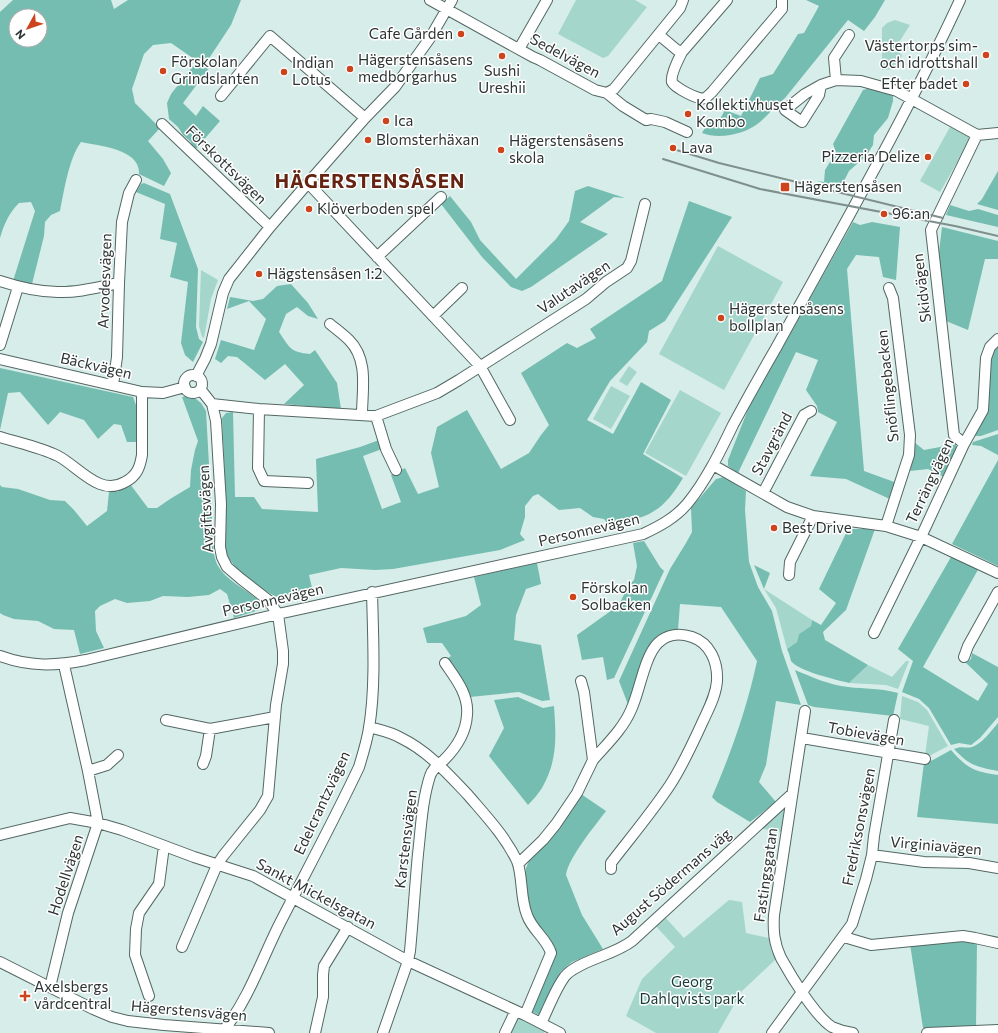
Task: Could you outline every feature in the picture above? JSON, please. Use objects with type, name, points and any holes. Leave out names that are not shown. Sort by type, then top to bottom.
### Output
[{"type":"street","name":"Sedelvägen","points":[[430,0],[449,4],[519,49],[595,90],[607,93],[623,106],[646,120],[651,119],[665,122],[687,132]]},
{"type":"street","points":[[519,49],[547,0]]},
{"type":"street","points":[[607,93],[614,89],[659,35],[680,8],[682,0]]},
{"type":"street","points":[[728,0],[682,52],[676,64],[672,78],[672,82],[676,86],[700,99],[704,99],[712,92],[782,9],[782,0]]},
{"type":"street","name":"Personnevägen","points":[[0,656],[20,663],[64,665],[372,592],[643,534],[665,523],[688,502],[713,465],[740,411],[849,217],[912,100],[960,0]]},
{"type":"street","points":[[196,376],[206,359],[211,344],[226,284],[270,227],[365,118],[395,87],[430,38],[449,4]]},
{"type":"street","points":[[659,35],[677,50],[682,52]]},
{"type":"street","points":[[836,80],[834,58],[849,35]]},
{"type":"street","points":[[221,96],[270,36],[365,118]]},
{"type":"street","points":[[821,85],[836,80],[861,81],[880,86],[897,91],[977,135],[998,133]]},
{"type":"street","name":"Förskottsvägen","points":[[162,124],[270,227]]},
{"type":"street","name":"Skidvägen","points":[[964,444],[954,435],[931,230],[977,135]]},
{"type":"street","name":"Arvodesvägen","points":[[113,385],[118,357],[118,283],[122,222],[129,194],[136,180]]},
{"type":"street","points":[[308,183],[480,366],[510,420]]},
{"type":"street","points":[[377,256],[441,197]]},
{"type":"street","name":"Valutavägen","points":[[212,404],[259,409],[376,416],[437,393],[586,299],[606,282],[627,268],[631,261],[644,204]]},
{"type":"street","points":[[0,281],[18,287],[58,292],[86,290],[118,283]]},
{"type":"street","points":[[0,345],[18,287]]},
{"type":"street","points":[[433,316],[462,288]]},
{"type":"street","name":"Snöflingebacken","points":[[886,526],[909,455],[910,435],[893,298],[888,288]]},
{"type":"street","points":[[330,324],[350,341],[361,361],[363,374],[362,415]]},
{"type":"street","name":"Terrängvägen","points":[[874,633],[964,444],[983,410],[986,358],[990,347],[998,339]]},
{"type":"street","name":"Bäckvägen","points":[[0,359],[142,392],[163,393],[185,387]]},
{"type":"street","points":[[201,390],[193,393],[188,392],[185,387],[186,379],[190,376],[196,376],[202,381],[201,390],[212,404]]},
{"type":"street","points":[[0,437],[59,456],[97,483],[107,486],[122,484],[132,479],[141,463],[142,392]]},
{"type":"street","name":"Avgiftsvägen","points":[[212,404],[217,436],[221,504],[220,547],[222,557],[227,567],[268,600],[278,614]]},
{"type":"street","points":[[259,409],[258,468],[264,481],[308,483]]},
{"type":"street","name":"Stavgränd","points":[[763,493],[804,416],[811,411]]},
{"type":"street","points":[[376,416],[386,449],[396,470]]},
{"type":"street","points":[[713,465],[788,507],[813,516],[886,526],[921,537],[998,573]]},
{"type":"street","points":[[789,575],[790,562],[813,516]]},
{"type":"street","name":"Edelcrantzvägen","points":[[224,1030],[247,995],[271,941],[358,767],[367,740],[369,727],[373,669],[372,592]]},
{"type":"street","points":[[964,657],[968,646],[998,592]]},
{"type":"street","points":[[182,947],[218,864],[260,810],[268,796],[275,717],[283,664],[283,651],[278,614]]},
{"type":"street","points":[[518,864],[556,824],[577,793],[593,760],[626,720],[636,700],[648,660],[656,645],[661,640],[678,634],[694,637],[706,646],[716,662],[717,682],[712,701],[685,759],[672,781],[652,811],[612,863],[611,869]]},
{"type":"street","name":"Karstensvägen","points":[[383,1033],[410,951],[423,808],[431,774],[452,751],[461,738],[465,728],[467,700],[446,663]]},
{"type":"street","name":"Hodellvägen","points":[[50,987],[71,906],[98,823],[64,665]]},
{"type":"street","points":[[581,681],[584,692],[593,760]]},
{"type":"street","name":"Fastingsgatan","points":[[805,711],[774,915],[773,937],[781,958],[821,1017],[828,1024],[838,1030],[853,1033]]},
{"type":"street","points":[[166,720],[210,729],[275,717]]},
{"type":"street","name":"Fredriksonsvägen","points":[[772,1033],[844,937],[853,920],[866,880],[872,855],[894,720]]},
{"type":"street","points":[[369,727],[401,737],[439,764],[493,824],[508,845],[518,864],[522,896],[527,916],[530,924],[550,948],[551,953],[520,1013],[505,1033]]},
{"type":"street","points":[[203,764],[206,756],[210,729]]},
{"type":"street","name":"Tobievägen","points":[[802,738],[925,759]]},
{"type":"street","points":[[88,771],[107,765],[118,755]]},
{"type":"street","name":"August Södermans väg","points":[[541,1023],[561,982],[566,975],[576,968],[606,953],[619,949],[632,941],[792,794]]},
{"type":"street","name":"Sankt Mickelsgatan","points":[[0,835],[70,818],[98,823],[122,830],[253,876],[408,960],[541,1023],[554,1032]]},
{"type":"street","points":[[149,996],[135,955],[136,929],[139,913],[160,884],[164,846]]},
{"type":"street","name":"Virginiavägen","points":[[872,855],[924,862],[969,863],[998,868]]},
{"type":"street","points":[[315,1033],[323,998],[324,966],[348,927]]},
{"type":"street","points":[[844,937],[871,945],[963,936],[998,943]]},
{"type":"street","name":"Hägerstensvägen","points":[[0,962],[112,1017],[142,1023],[269,1033]]},
{"type":"street","points":[[927,1033],[998,1030]]},
{"type":"green space","points":[[13,0],[111,0],[114,9],[128,0],[241,0],[231,25],[206,63],[210,67],[183,103],[196,116],[203,106],[220,121],[195,150],[190,141],[169,119],[167,103],[171,94],[197,61],[171,43],[153,45],[144,54],[132,89],[135,103],[160,128],[148,141],[163,159],[171,173],[164,186],[139,174],[138,166],[133,159],[126,154],[108,147],[81,142],[70,166],[60,211],[51,215],[45,222],[44,236],[32,284],[13,281],[35,211],[31,202],[19,203],[15,207],[7,219],[0,238],[0,12]]},
{"type":"green space","points":[[576,0],[635,0],[647,7],[608,56],[603,58],[558,34]]},
{"type":"green space","points":[[806,0],[885,0],[875,17],[864,31],[848,20],[785,98],[760,122],[747,130],[732,135],[716,136],[702,133],[709,121],[716,126],[725,110],[741,116],[760,78],[773,74],[798,34],[804,33],[819,6]]},
{"type":"green space","points":[[895,20],[910,25],[896,47],[902,56],[894,69],[882,70],[882,28],[887,23]]},
{"type":"green space","points":[[870,88],[893,95],[893,101],[888,118],[874,135],[873,145],[866,156],[849,171],[840,189],[817,181],[824,182],[825,170],[836,152],[833,144],[863,90]]},
{"type":"green space","points":[[950,127],[971,138],[940,192],[920,181]]},
{"type":"green space","points":[[998,171],[998,210],[977,204],[982,199]]},
{"type":"green space","points":[[144,183],[170,194],[198,269],[196,327],[199,339],[203,342],[193,362],[185,355],[181,343],[188,282],[170,277],[177,243],[160,239],[165,204],[136,192],[141,184]]},
{"type":"green space","points":[[588,186],[625,198],[614,197],[580,222],[608,234],[531,287],[522,291],[511,287],[482,257],[441,204],[450,196],[471,222],[480,240],[516,279],[556,239],[569,221],[575,191]]},
{"type":"green space","points":[[689,201],[732,217],[665,321],[649,331],[647,342],[610,381],[587,420],[613,434],[641,382],[671,400],[643,454],[683,478],[668,499],[660,507],[633,520],[608,524],[604,519],[593,517],[580,508],[559,510],[538,494],[533,496],[525,506],[525,517],[520,534],[525,540],[500,550],[393,569],[375,570],[341,568],[309,575],[313,592],[297,598],[285,600],[280,599],[268,592],[239,571],[231,561],[225,549],[223,538],[225,482],[222,418],[226,413],[233,412],[235,497],[254,497],[262,509],[318,512],[316,459],[360,447],[379,440],[382,449],[363,456],[382,509],[401,502],[391,475],[405,468],[418,494],[439,487],[431,453],[437,427],[467,410],[501,469],[529,453],[549,425],[521,373],[567,343],[577,348],[596,338],[590,329],[662,281]]},
{"type":"green space","points":[[950,205],[969,211],[978,209],[998,215],[998,227],[946,215]]},
{"type":"green space","points":[[853,222],[860,225],[872,222],[900,227],[896,280],[883,277],[879,257],[856,255],[847,269],[864,471],[897,483],[892,500],[846,479],[810,476],[837,422],[818,412],[817,406],[806,390],[818,360],[796,352],[738,473],[728,466],[728,460],[749,407]]},
{"type":"green space","points":[[942,227],[998,241],[998,259],[985,259],[968,330],[946,321],[939,252]]},
{"type":"green space","name":"Hägerstensåsens bollplan","points":[[718,246],[783,282],[724,390],[659,354]]},
{"type":"green space","points":[[201,270],[218,280],[211,299],[204,338],[202,337],[199,326]]},
{"type":"green space","points":[[291,284],[308,303],[318,319],[308,316],[297,307],[286,314],[279,332],[288,345],[298,352],[310,354],[315,350],[337,383],[341,409],[284,404],[304,385],[285,364],[265,380],[237,357],[228,356],[221,363],[215,359],[221,340],[254,350],[266,319],[249,301],[227,309],[230,297],[253,301],[263,299],[277,286]]},
{"type":"green space","points":[[998,344],[998,430],[981,436],[975,436],[974,434],[988,400],[990,359],[992,352]]},
{"type":"green space","points":[[629,366],[637,372],[627,386],[619,381]]},
{"type":"green space","points":[[0,368],[133,397],[136,405],[136,442],[127,442],[121,425],[114,424],[98,439],[84,420],[60,412],[48,425],[20,392],[8,393],[0,430]]},
{"type":"green space","points":[[611,386],[630,396],[611,429],[593,419]]},
{"type":"green space","points":[[680,390],[721,413],[686,476],[645,453]]},
{"type":"green space","points":[[191,395],[201,403],[206,411],[214,554],[216,562],[227,577],[263,605],[259,610],[234,618],[227,594],[220,589],[209,595],[188,597],[163,596],[150,601],[127,603],[115,599],[100,606],[95,611],[96,631],[104,648],[80,654],[74,630],[54,629],[38,621],[14,619],[0,613],[0,485],[2,487],[18,489],[50,500],[65,501],[87,526],[107,511],[109,492],[118,492],[130,484],[148,508],[157,508],[190,487],[191,470],[198,441],[182,397]]},
{"type":"green space","points":[[998,434],[998,455],[981,446],[972,445],[973,442]]},
{"type":"green space","points":[[914,442],[924,450],[956,444],[956,452],[944,477],[928,469],[910,471]]},
{"type":"green space","points":[[998,460],[998,566],[952,544]]},
{"type":"green space","points":[[724,477],[746,491],[745,510],[749,562],[758,587],[772,611],[782,651],[801,705],[776,701],[766,765],[759,782],[776,802],[750,822],[717,802],[712,797],[738,730],[757,661],[721,607],[680,604],[678,630],[667,633],[629,707],[619,681],[670,569],[692,532],[691,508],[716,479]]},
{"type":"green space","points":[[848,529],[875,529],[846,610],[823,632],[825,640],[868,665],[849,683],[818,675],[795,665],[791,661],[787,649],[797,642],[799,634],[811,626],[812,620],[821,625],[836,603],[819,589]]},
{"type":"green space","points":[[644,541],[664,571],[614,678],[607,680],[603,657],[582,660],[577,635],[619,605],[628,586],[634,580],[637,566],[633,543]]},
{"type":"green space","points":[[951,557],[979,568],[923,667],[978,701],[988,684],[966,663],[971,659],[972,653],[998,667],[998,717],[980,738],[971,745],[959,743],[951,745],[929,708],[919,699],[902,692],[913,661],[898,649]]},
{"type":"green space","points":[[537,563],[541,584],[526,589],[516,615],[514,640],[541,645],[550,700],[542,701],[519,692],[470,697],[447,659],[451,656],[442,643],[427,643],[423,628],[466,616],[481,605],[474,577]]},
{"type":"green space","points":[[754,565],[770,573],[764,589]]},
{"type":"green space","points":[[764,589],[812,620],[811,626],[799,634],[797,642],[787,649],[776,608]]},
{"type":"green space","points":[[906,661],[909,661],[898,689],[886,685],[849,683],[868,665],[892,677]]},
{"type":"green space","points":[[795,670],[834,684],[898,693],[893,716],[814,707],[808,705]]},
{"type":"green space","points":[[902,696],[918,702],[927,710],[948,746],[931,755],[925,756],[929,726],[900,719]]},
{"type":"green space","points":[[518,697],[543,708],[554,706],[555,748],[551,768],[542,788],[528,805],[489,756],[504,728],[494,700]]},
{"type":"green space","points":[[998,723],[998,771],[984,768],[969,762],[954,749],[959,747],[972,747],[980,743]]},
{"type":"green space","points":[[951,750],[972,768],[982,772],[998,775],[998,824],[917,817],[924,763],[933,760]]},
{"type":"green space","points":[[581,794],[606,811],[577,851],[566,875],[582,915],[603,949],[572,962],[561,971],[539,1015],[529,1010],[553,960],[546,937],[528,908],[524,878],[529,861]]},
{"type":"green space","points":[[781,806],[786,807],[781,832],[758,828]]},
{"type":"green space","name":"Georg Dahlqvists park","points":[[729,900],[742,902],[746,933],[769,938],[771,950],[776,959],[742,991],[718,1033],[656,1033],[626,1016],[642,979],[675,947],[654,924],[664,916],[684,938]]},
{"type":"green space","points":[[959,939],[977,942],[976,1026],[923,1028],[910,944]]},
{"type":"green space","points":[[516,1016],[545,1029],[544,1033],[508,1033]]},
{"type":"railway","points":[[670,148],[719,163],[943,218]]},
{"type":"railway","points":[[663,159],[760,189],[955,226],[998,236]]},
{"type":"place","name":"Cafe Gården","points":[[461,34]]},
{"type":"place","name":"Västertorps sim- och idrottshall","points":[[986,55]]},
{"type":"place","name":"Sushi Ureshii","points":[[502,56]]},
{"type":"place","name":"Hägerstensåsens medborgarhus","points":[[350,69]]},
{"type":"place","name":"Förskolan Grindslanten","points":[[163,71]]},
{"type":"place","name":"Indian Lotus","points":[[284,72]]},
{"type":"place","name":"Efter badet","points":[[966,84]]},
{"type":"place","name":"Kollektivhuset Kombo","points":[[688,114]]},
{"type":"place","name":"Ica","points":[[386,121]]},
{"type":"place","name":"Blomsterhäxan","points":[[368,140]]},
{"type":"place","name":"Lava","points":[[673,148]]},
{"type":"place","name":"Hägerstensåsens skola","points":[[501,150]]},
{"type":"place","name":"Pizzeria Delize","points":[[928,157]]},
{"type":"place","name":"Hägerstensåsen","points":[[785,187]]},
{"type":"place","name":"Klöverboden spel","points":[[309,209]]},
{"type":"place","name":"96:an","points":[[884,214]]},
{"type":"place","name":"Hägstensåsen 1:2","points":[[259,274]]},
{"type":"place","name":"Hägerstensåsens bollplan","points":[[721,318]]},
{"type":"place","name":"Best Drive","points":[[774,528]]},
{"type":"place","name":"Förskolan Solbacken","points":[[573,597]]},
{"type":"place","name":"Axelsbergs vårdcentral","points":[[25,996]]},
{"type":"district","name":"HÄGERSTENSÅSEN","points":[[370,181]]}]
